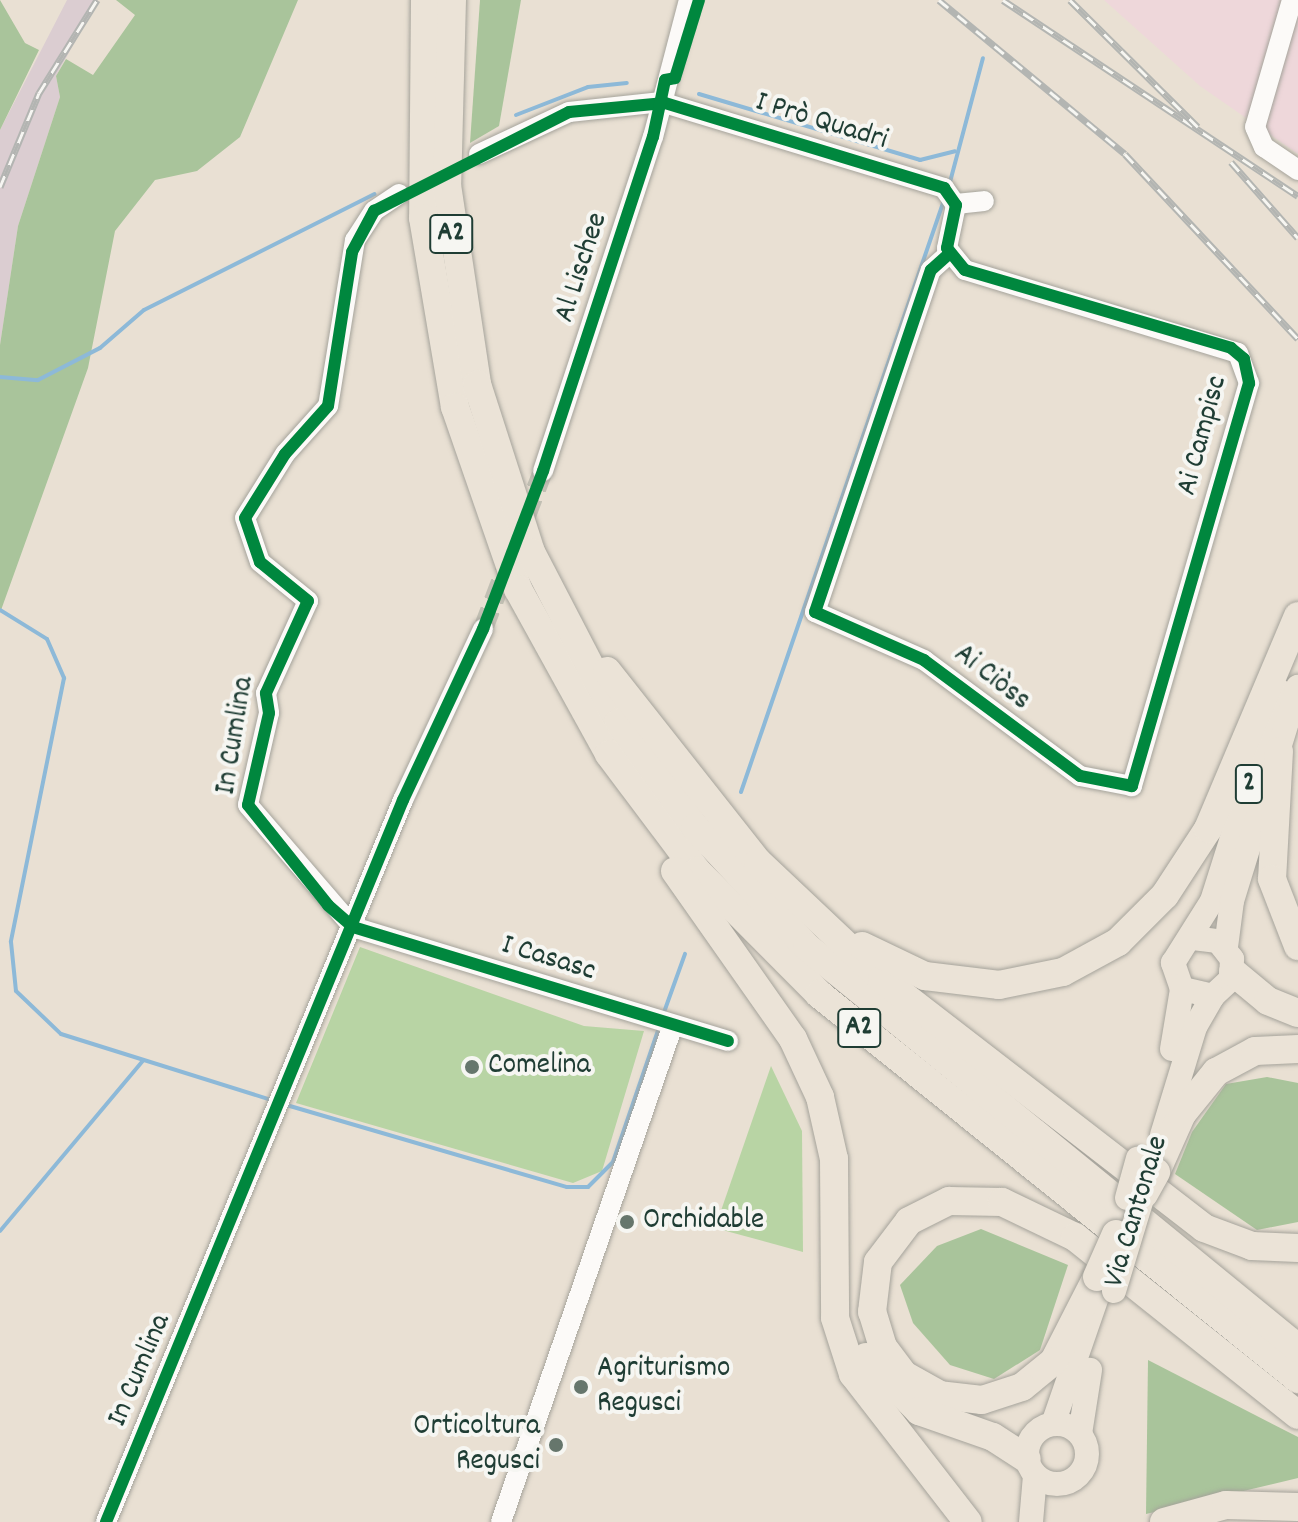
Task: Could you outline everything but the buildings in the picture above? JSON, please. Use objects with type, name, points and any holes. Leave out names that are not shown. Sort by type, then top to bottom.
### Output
[{"type":"highway","name":"A2","points":[[425,0],[419,146],[431,291],[464,442],[624,776],[744,922],[887,1051],[1298,1379]]},
{"type":"highway","name":"A2","points":[[452,0],[445,141],[459,299],[530,583],[534,650],[580,737],[804,1060],[829,1130],[835,1208],[849,1314],[875,1371],[919,1411],[993,1437],[1031,1467]]},
{"type":"highway","name":"A2","points":[[530,583],[697,790],[784,889],[905,998],[1189,1218],[1244,1244],[1298,1248]]},
{"type":"highway","name":"A2","points":[[530,583],[636,748],[761,902],[857,991],[1298,1348]]},
{"type":"highway","name":"A2","points":[[784,889],[874,954],[943,980],[1015,983],[1093,959],[1146,917],[1198,846],[1298,616]]},
{"type":"highway","points":[[1279,751],[1270,866],[1280,912],[1298,946]]},
{"type":"highway","points":[[1230,960],[1268,1001],[1298,1013]]},
{"type":"highway","points":[[1148,1173],[1182,1114],[1216,1072],[1255,1051],[1298,1049]]},
{"type":"highway","points":[[1116,1234],[1104,1283],[1054,1361],[1022,1387],[982,1400],[940,1395],[904,1375],[883,1347],[872,1312],[878,1262],[909,1221],[949,1201],[1002,1202],[1075,1237],[1298,1415]]},
{"type":"highway","name":"A2","points":[[835,1208],[832,1288],[847,1360],[872,1405],[968,1522]]},
{"type":"highway","points":[[1164,1522],[1226,1505],[1298,1507]]},
{"type":"main road","name":"2","points":[[1193,938],[1212,901],[1298,627]]},
{"type":"main road","name":"2","points":[[1230,960],[1232,901],[1298,687]]},
{"type":"main road","points":[[1193,938],[1230,960]]},
{"type":"main road","name":"Via Cantonale","points":[[1116,1234],[1148,1173],[1178,1031],[1182,989],[1173,963],[1193,938]]},
{"type":"main road","name":"Via Cantonale","points":[[1053,1424],[1148,1173],[1195,1027],[1230,960]]},
{"type":"main road","points":[[1182,989],[1213,996]]},
{"type":"main road","name":"Via Cantonale","points":[[1080,1434],[1082,1401],[1104,1283]]},
{"type":"main road","points":[[1031,1522],[1034,1433],[1053,1424],[1080,1434],[1086,1461],[1064,1483],[1046,1522]]},
{"type":"main road","points":[[1031,1467],[1064,1483]]},
{"type":"street","name":"Al Lischee","points":[[543,471],[661,102],[689,0]]},
{"type":"street","points":[[1292,0],[1255,127],[1264,147],[1298,170]]},
{"type":"street","points":[[479,154],[569,112],[661,102]]},
{"type":"street","name":"I Prò Quadri","points":[[661,102],[944,188],[956,204]]},
{"type":"street","name":"In Cumlina","points":[[106,1522],[353,927],[248,805],[269,713],[266,693],[308,601],[262,565],[244,522],[285,454],[328,406],[355,240],[366,219],[399,194]]},
{"type":"street","points":[[949,254],[956,204],[984,201]]},
{"type":"street","name":"Ai Ciòss","points":[[949,254],[931,270],[815,612],[924,660],[1080,776],[1132,786]]},
{"type":"street","name":"Ai Campisc","points":[[949,254],[971,273],[1231,348],[1248,366],[1132,786]]},
{"type":"street","points":[[353,927],[483,629]]},
{"type":"street","name":"I Casasc","points":[[353,927],[728,1041]]},
{"type":"street","points":[[501,1522],[665,1023]]},
{"type":"shaded area","points":[[67,0],[98,0],[56,76],[60,97],[18,226],[0,345],[0,130]]},
{"type":"shaded area","points":[[1104,0],[1298,0],[1298,154],[1200,86]]},
{"type":"green space","points":[[0,0],[25,43],[39,50],[0,130]]},
{"type":"green space","points":[[116,0],[298,0],[240,137],[197,171],[155,180],[115,231],[88,368],[0,613],[0,345],[18,226],[60,97],[56,76],[66,59],[93,75],[135,15]]},
{"type":"green space","points":[[480,0],[521,0],[499,126],[470,143]]},
{"type":"green space","name":"Comelina","points":[[360,947],[584,1026],[644,1031],[602,1171],[573,1183],[296,1103]]},
{"type":"green space","points":[[771,1066],[802,1131],[803,1252],[715,1228]]},
{"type":"green space","points":[[1267,1077],[1298,1083],[1298,1222],[1257,1230],[1175,1174],[1192,1132],[1226,1084]]},
{"type":"green space","points":[[981,1229],[1068,1265],[1040,1350],[994,1379],[950,1365],[913,1323],[900,1285],[937,1246]]},
{"type":"green space","points":[[1148,1360],[1298,1437],[1298,1478],[1146,1514]]},
{"type":"waterway","points":[[950,182],[983,58]]},
{"type":"waterway","points":[[516,115],[588,87],[627,83]]},
{"type":"waterway","points":[[699,94],[920,160],[955,151]]},
{"type":"waterway","points":[[0,377],[38,380],[100,348],[144,310],[375,194]]},
{"type":"waterway","points":[[741,792],[944,200]]},
{"type":"waterway","points":[[0,610],[47,639],[64,678],[11,942],[16,991],[61,1034],[271,1100]]},
{"type":"waterway","points":[[663,1015],[685,954]]},
{"type":"waterway","points":[[283,1104],[567,1187],[588,1187],[613,1162],[659,1028]]},
{"type":"waterway","points":[[0,1231],[142,1062]]},
{"type":"tunnel","points":[[483,629],[543,471]]},
{"type":"railway","points":[[0,187],[39,93],[97,0]]},
{"type":"railway","points":[[939,0],[1125,154],[1298,339]]},
{"type":"railway","points":[[1003,0],[1298,196]]},
{"type":"railway","points":[[1070,0],[1198,127]]},
{"type":"railway","points":[[1231,162],[1298,238]]},
{"type":"cycle path","points":[[106,1522],[403,800],[483,629],[543,471],[653,137],[665,80],[675,78],[699,0]]},
{"type":"cycle path","points":[[728,1041],[353,927],[328,905],[248,805],[269,713],[266,693],[308,601],[260,562],[245,518],[285,454],[328,406],[352,252],[374,211],[569,112],[665,103],[944,188],[956,205],[947,248],[965,270],[1231,348],[1244,359],[1249,383],[1132,786],[1080,776],[924,660],[815,612],[931,270],[949,254]]},
{"type":"place","name":"Comelina","points":[[472,1067]]},
{"type":"place","name":"Orchidable","points":[[627,1222]]},
{"type":"place","name":"Agriturismo Regusci","points":[[581,1387]]},
{"type":"place","name":"Orticoltura Regusci","points":[[556,1445]]}]
